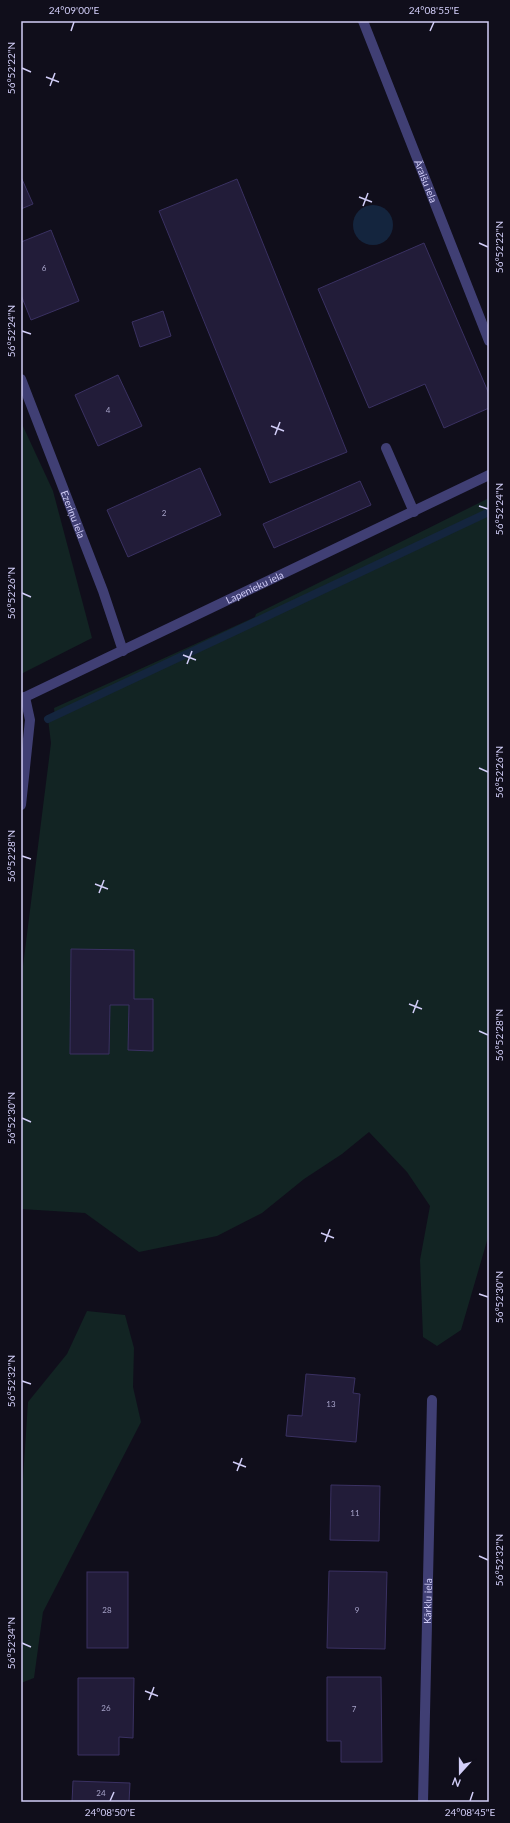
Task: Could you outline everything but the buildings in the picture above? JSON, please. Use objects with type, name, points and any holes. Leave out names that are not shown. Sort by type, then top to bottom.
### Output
[{"type":"street","name":"Āraišu iela","points":[[363,21],[489,341]]},
{"type":"street","name":"Ezeriņu iela","points":[[21,379],[101,584],[123,651]]},
{"type":"street","points":[[386,448],[414,512]]},
{"type":"street","name":"Lapenieku iela","points":[[23,698],[489,475]]},
{"type":"street","points":[[21,805],[22,765],[30,720],[23,698]]},
{"type":"street","name":"Kārklu iela","points":[[423,1802],[432,1400]]},
{"type":"shaded area","points":[[21,422],[53,491],[92,638],[21,674]]},
{"type":"shaded area","points":[[489,498],[489,1234],[461,1330],[437,1346],[423,1337],[420,1260],[430,1206],[407,1172],[369,1132],[342,1154],[304,1179],[262,1213],[217,1236],[139,1252],[85,1213],[21,1209],[23,966],[51,743],[48,719],[55,716],[54,708],[255,617],[256,614]]},
{"type":"shaded area","points":[[87,1311],[125,1315],[134,1348],[133,1387],[141,1422],[43,1612],[34,1678],[21,1683],[21,1509],[28,1402],[67,1354]]},
{"type":"water","points":[[377,205],[384,208],[390,214],[393,225],[392,233],[384,242],[377,245],[369,245],[362,242],[354,233],[353,221],[356,214],[365,206]]},
{"type":"waterway","points":[[48,719],[489,512]]}]
